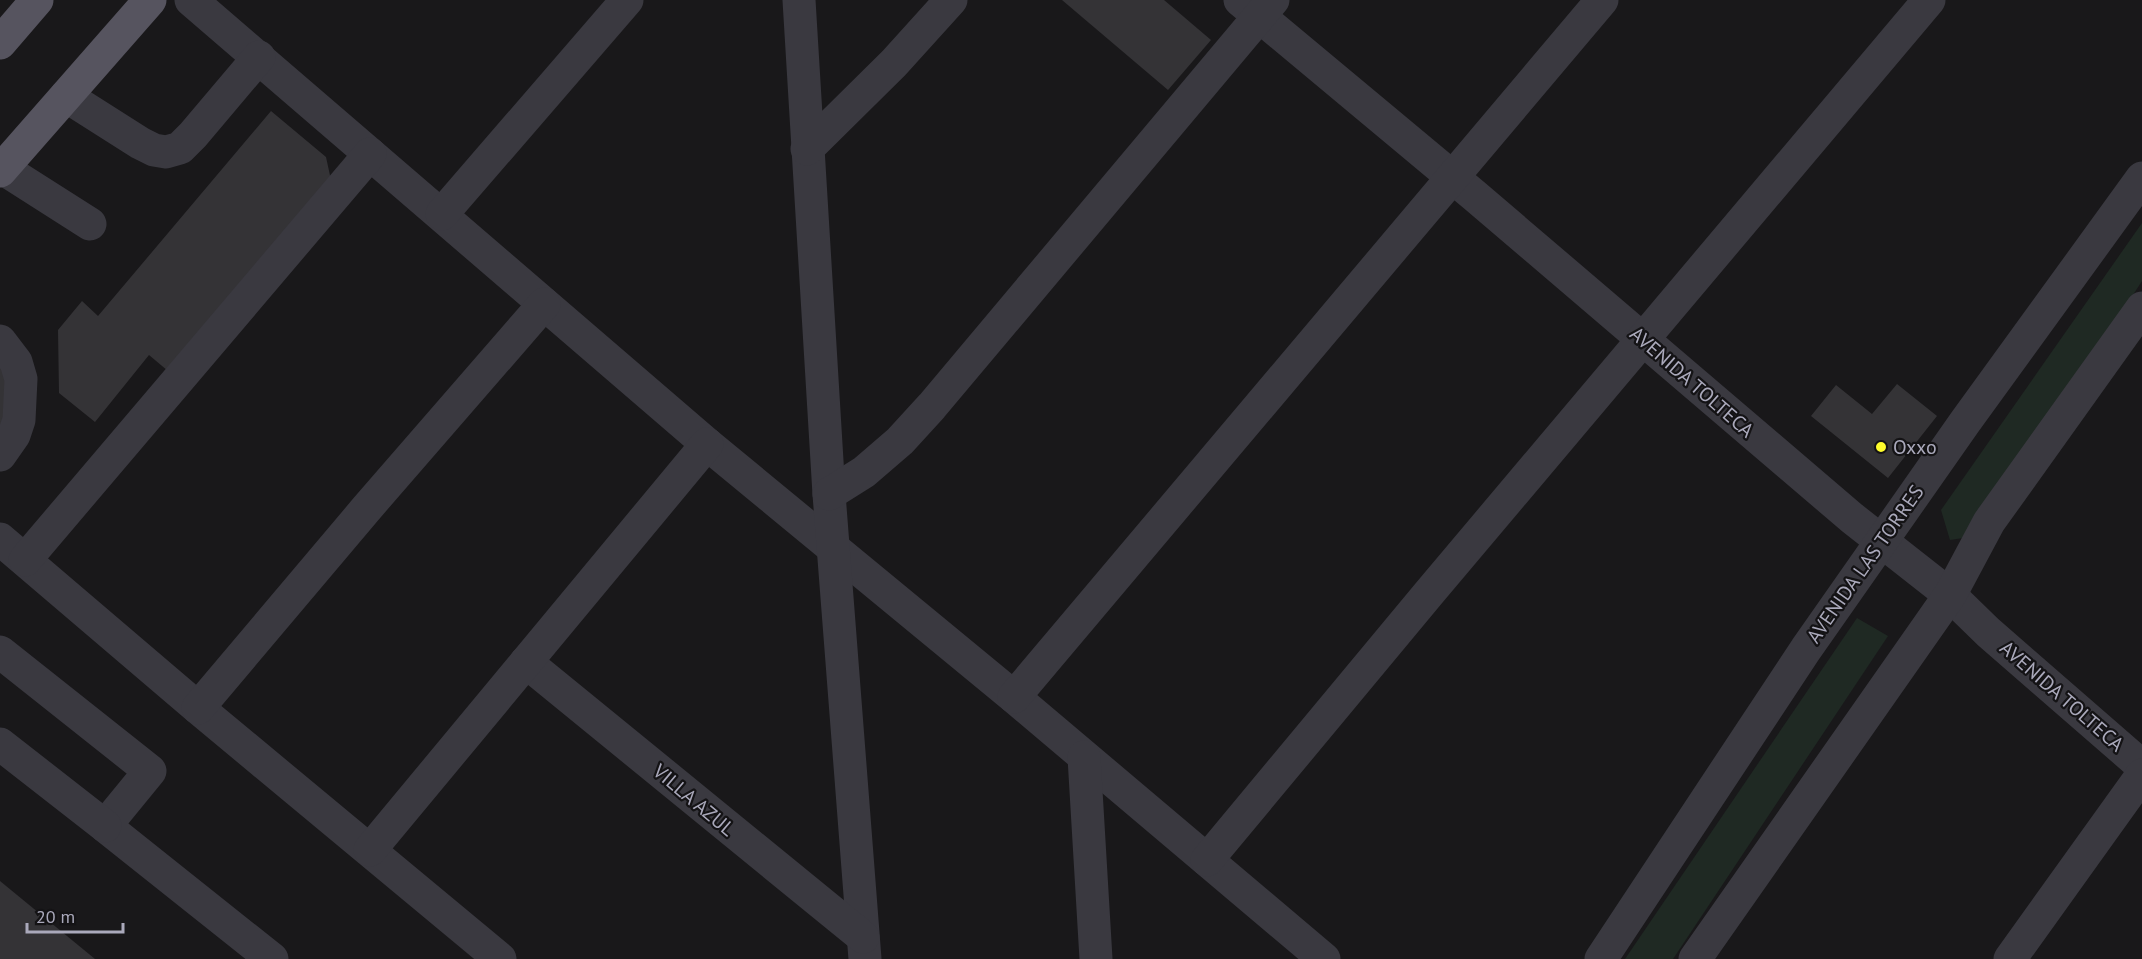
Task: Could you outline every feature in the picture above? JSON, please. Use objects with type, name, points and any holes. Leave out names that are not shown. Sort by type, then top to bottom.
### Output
[{"type":"main road","points":[[0,43],[37,0]]},
{"type":"main road","points":[[1,170],[150,0]]},
{"type":"street","points":[[191,0],[707,444],[1014,697],[1208,860],[1317,956]]},
{"type":"street","points":[[442,214],[627,0]]},
{"type":"street","points":[[799,0],[832,546],[864,948]]},
{"type":"street","points":[[807,149],[894,63],[951,0]]},
{"type":"street","points":[[1014,697],[1602,0]]},
{"type":"street","points":[[1208,860],[1468,547],[1929,0]]},
{"type":"street","points":[[829,494],[864,472],[900,441],[932,406],[1058,258],[1257,5]]},
{"type":"street","name":"AVENIDA TOLTECA","points":[[1257,5],[1451,177],[1880,542],[1950,595],[1988,632],[2142,766]]},
{"type":"street","points":[[66,96],[140,143],[154,150],[166,152],[180,148],[193,135],[259,57]]},
{"type":"street","points":[[25,560],[370,154]]},
{"type":"street","points":[[1,170],[90,224]]},
{"type":"street","name":"AVENIDA LAS TORRES","points":[[1601,959],[1799,658],[2142,178]]},
{"type":"street","points":[[198,708],[366,508],[544,304]]},
{"type":"street","points":[[1695,959],[1950,595],[1989,522],[2142,308]]},
{"type":"street","points":[[0,341],[16,362],[21,379],[20,420],[14,435],[0,455]]},
{"type":"street","points":[[370,850],[707,444]]},
{"type":"street","points":[[0,539],[198,708],[500,959]]},
{"type":"street","points":[[0,652],[150,771],[105,826]]},
{"type":"street","name":"VILLA AZUL","points":[[526,662],[864,948]]},
{"type":"street","points":[[0,744],[272,959]]},
{"type":"street","points":[[1084,757],[1096,959]]},
{"type":"street","points":[[2010,959],[2142,775]]},
{"type":"shaded area","points":[[2142,223],[2142,281],[1976,536],[1950,540],[1941,510]]},
{"type":"shaded area","points":[[1857,618],[1888,636],[1673,959],[1625,959]]},
{"type":"building","points":[[1062,0],[1164,0],[1211,40],[1168,90]]},
{"type":"building","points":[[271,111],[326,157],[331,180],[168,371],[149,355],[95,422],[59,393],[58,330],[82,301],[98,316]]},
{"type":"building","points":[[6,354],[11,431],[0,431],[0,355]]},
{"type":"building","name":"Oxxo","points":[[1897,384],[1937,416],[1888,478],[1811,416],[1836,385],[1872,414]]},
{"type":"building","points":[[0,881],[95,959],[0,959]]},
{"type":"place","name":"Oxxo","points":[[1881,447]]}]
